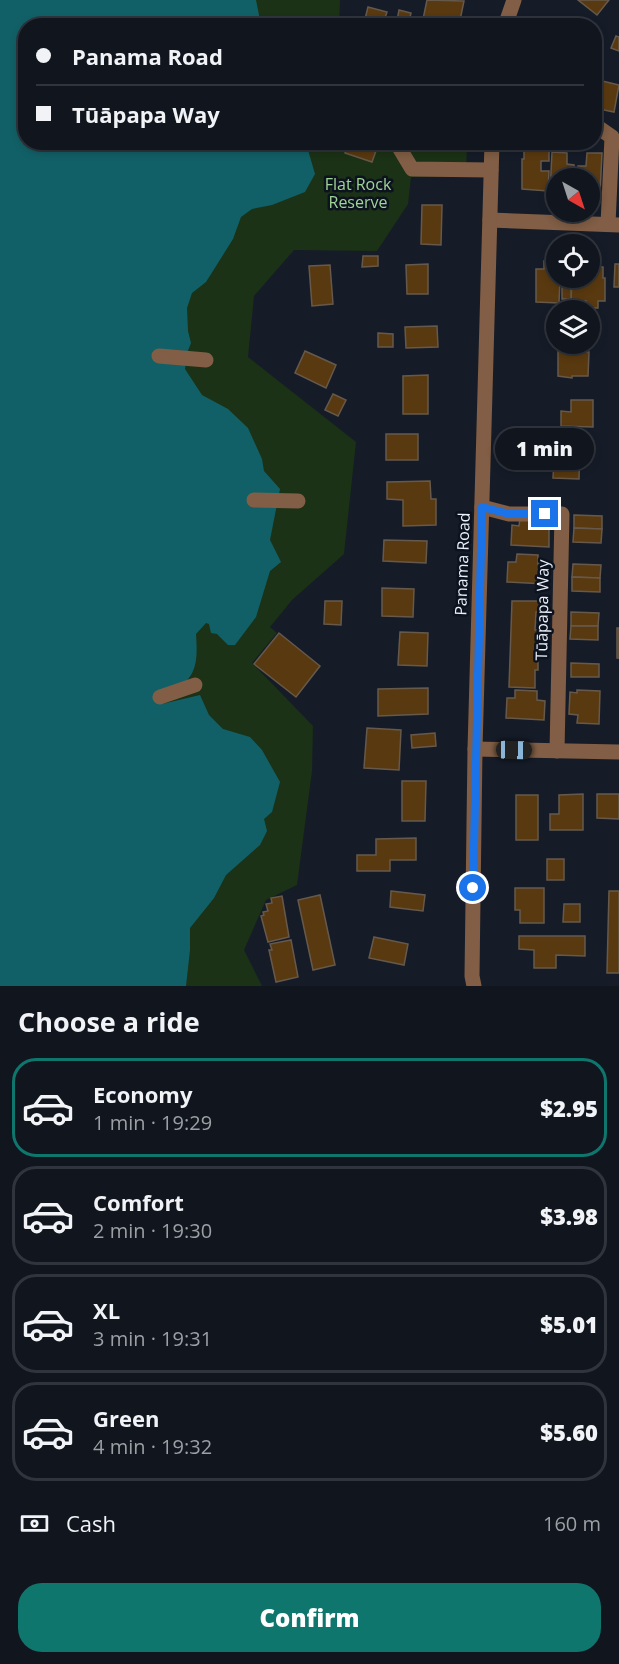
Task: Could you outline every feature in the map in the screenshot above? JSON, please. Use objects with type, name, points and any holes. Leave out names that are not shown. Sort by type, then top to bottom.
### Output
[{"type":"street","points":[[508,18],[514,0]]},
{"type":"street","points":[[490,220],[614,225],[612,136],[602,130]]},
{"type":"street","points":[[400,150],[412,169],[491,170]]},
{"type":"street","name":"Panama Road","points":[[474,986],[472,976],[475,749],[492,150]]},
{"type":"street","points":[[159,356],[206,360]]},
{"type":"street","points":[[254,500],[298,501]]},
{"type":"street","name":"Tūāpapa Way","points":[[482,507],[509,514],[562,514],[557,751]]},
{"type":"street","points":[[160,697],[195,685]]},
{"type":"street","points":[[475,749],[619,752]]},
{"type":"green space","name":"Flat Rock Reserve","points":[[0,0],[340,0],[339,18],[18,18],[18,150],[467,150],[466,177],[411,177],[408,204],[377,251],[294,250],[254,296],[248,357],[356,442],[344,554],[292,600],[270,627],[277,633],[252,663],[313,726],[312,771],[297,885],[266,900],[244,950],[262,986],[0,986]]},
{"type":"shaded area","points":[[0,0],[256,0],[260,18],[18,18],[18,150],[308,150],[315,174],[305,192],[272,205],[252,209],[241,217],[233,239],[206,282],[192,293],[187,308],[191,343],[185,369],[202,395],[228,409],[248,428],[262,459],[264,471],[280,489],[270,540],[281,562],[270,571],[256,617],[235,645],[228,645],[217,634],[211,633],[209,624],[206,623],[196,634],[196,658],[191,674],[187,681],[162,704],[200,695],[209,715],[223,729],[250,737],[262,750],[280,782],[272,812],[264,819],[267,831],[260,845],[226,875],[214,898],[190,928],[186,986],[0,986]]},
{"type":"building","points":[[427,0],[464,1],[460,18],[423,18]]},
{"type":"building","points":[[578,0],[609,0],[597,15]]},
{"type":"building","points":[[368,7],[387,12],[385,18],[365,18]]},
{"type":"building","points":[[399,10],[411,13],[410,18],[398,18]]},
{"type":"building","points":[[616,36],[619,37],[619,51],[611,48]]},
{"type":"building","points":[[602,81],[619,85],[614,112],[602,110]]},
{"type":"building","points":[[346,150],[376,150],[372,162],[345,153]]},
{"type":"building","points":[[524,150],[549,150],[549,161],[541,161],[541,171],[546,171],[546,191],[522,189],[522,159],[524,159]]},
{"type":"building","points":[[552,152],[567,153],[567,164],[574,165],[574,168],[551,168]]},
{"type":"building","points":[[587,153],[602,153],[600,194],[600,168],[578,168],[578,166],[586,166]]},
{"type":"building","points":[[422,205],[442,205],[441,245],[421,244]]},
{"type":"building","points":[[363,256],[378,256],[378,266],[362,267]]},
{"type":"building","points":[[544,261],[546,261],[546,288],[560,288],[559,300],[536,302],[536,269],[544,269]]},
{"type":"building","points":[[428,264],[428,294],[407,294],[406,265]]},
{"type":"building","points":[[615,264],[619,264],[619,287],[614,287]]},
{"type":"building","points":[[330,265],[333,304],[312,306],[309,266]]},
{"type":"building","points":[[600,267],[603,267],[605,301],[571,300],[572,288],[600,288]]},
{"type":"building","points":[[562,288],[571,288],[571,299],[562,299]]},
{"type":"building","points":[[437,326],[438,347],[406,348],[405,327]]},
{"type":"building","points":[[378,333],[393,334],[393,347],[378,347]]},
{"type":"building","points":[[305,351],[336,365],[326,388],[295,373]]},
{"type":"building","points":[[558,354],[589,354],[588,376],[572,376],[572,378],[558,376]]},
{"type":"building","points":[[428,375],[428,414],[403,414],[403,376]]},
{"type":"building","points":[[333,394],[346,400],[338,416],[325,410]]},
{"type":"building","points":[[571,400],[593,400],[593,427],[561,426],[561,411],[571,412]]},
{"type":"building","points":[[386,434],[418,434],[418,460],[386,460]]},
{"type":"building","points":[[555,442],[580,443],[579,479],[553,478]]},
{"type":"building","points":[[430,481],[431,499],[436,499],[436,525],[403,526],[403,500],[387,499],[387,482]]},
{"type":"building","points":[[574,515],[602,516],[602,529],[574,528]]},
{"type":"building","points":[[520,518],[542,519],[541,528],[549,528],[549,547],[511,545],[512,525],[519,526]]},
{"type":"building","points":[[574,528],[602,529],[601,543],[573,542]]},
{"type":"building","points":[[384,540],[427,541],[426,563],[383,561]]},
{"type":"building","points":[[517,554],[538,555],[538,564],[546,565],[545,584],[507,582],[508,562],[516,562]]},
{"type":"building","points":[[573,564],[601,565],[600,578],[572,577]]},
{"type":"building","points":[[572,577],[600,578],[600,592],[572,591]]},
{"type":"building","points":[[382,588],[414,589],[413,617],[382,616]]},
{"type":"building","points":[[325,601],[342,601],[341,625],[324,624]]},
{"type":"building","points":[[512,601],[540,601],[539,612],[536,612],[535,630],[538,630],[535,656],[538,656],[538,670],[535,670],[535,688],[509,687]]},
{"type":"building","points":[[571,612],[599,613],[598,626],[571,626]]},
{"type":"building","points":[[571,626],[598,626],[598,640],[570,639]]},
{"type":"building","points":[[617,628],[619,628],[619,658],[617,658]]},
{"type":"building","points":[[400,632],[428,633],[427,666],[398,665]]},
{"type":"building","points":[[279,633],[320,666],[296,697],[254,664]]},
{"type":"building","points":[[571,663],[599,664],[599,677],[571,677]]},
{"type":"building","points":[[428,688],[428,714],[378,716],[378,689]]},
{"type":"building","points":[[515,690],[537,691],[537,700],[545,701],[544,720],[506,718],[507,698],[515,698]]},
{"type":"building","points":[[577,690],[600,691],[599,724],[577,723],[578,715],[569,714],[570,692],[577,693]]},
{"type":"building","points":[[367,728],[401,730],[399,770],[364,768]]},
{"type":"building","points":[[435,733],[436,746],[412,748],[411,735]]},
{"type":"building","points":[[402,781],[426,781],[425,821],[402,821]]},
{"type":"building","points":[[583,794],[583,830],[550,830],[550,814],[559,814],[559,795]]},
{"type":"building","points":[[597,794],[619,794],[619,819],[597,818]]},
{"type":"building","points":[[516,795],[538,795],[538,840],[516,840]]},
{"type":"building","points":[[416,838],[416,860],[390,860],[390,871],[357,871],[357,855],[376,855],[376,839]]},
{"type":"building","points":[[547,859],[564,859],[564,880],[547,880]]},
{"type":"building","points":[[515,888],[544,888],[544,923],[520,923],[520,910],[515,910]]},
{"type":"building","points":[[391,891],[425,895],[423,911],[390,907]]},
{"type":"building","points":[[609,891],[619,891],[619,973],[607,973]]},
{"type":"building","points":[[320,895],[335,965],[313,970],[298,900]]},
{"type":"building","points":[[282,896],[289,937],[268,942],[261,916],[264,915],[263,912],[268,911],[266,904],[272,903],[271,898]]},
{"type":"building","points":[[564,904],[580,904],[580,922],[563,922]]},
{"type":"building","points":[[519,936],[585,936],[585,956],[556,955],[556,968],[534,968],[534,950],[519,949]]},
{"type":"building","points":[[374,937],[408,944],[404,965],[369,958]]},
{"type":"building","points":[[291,940],[298,977],[276,982],[269,950],[272,950],[270,944]]},
{"type":"route","points":[[473,888],[482,507],[509,514],[545,514]]}]
